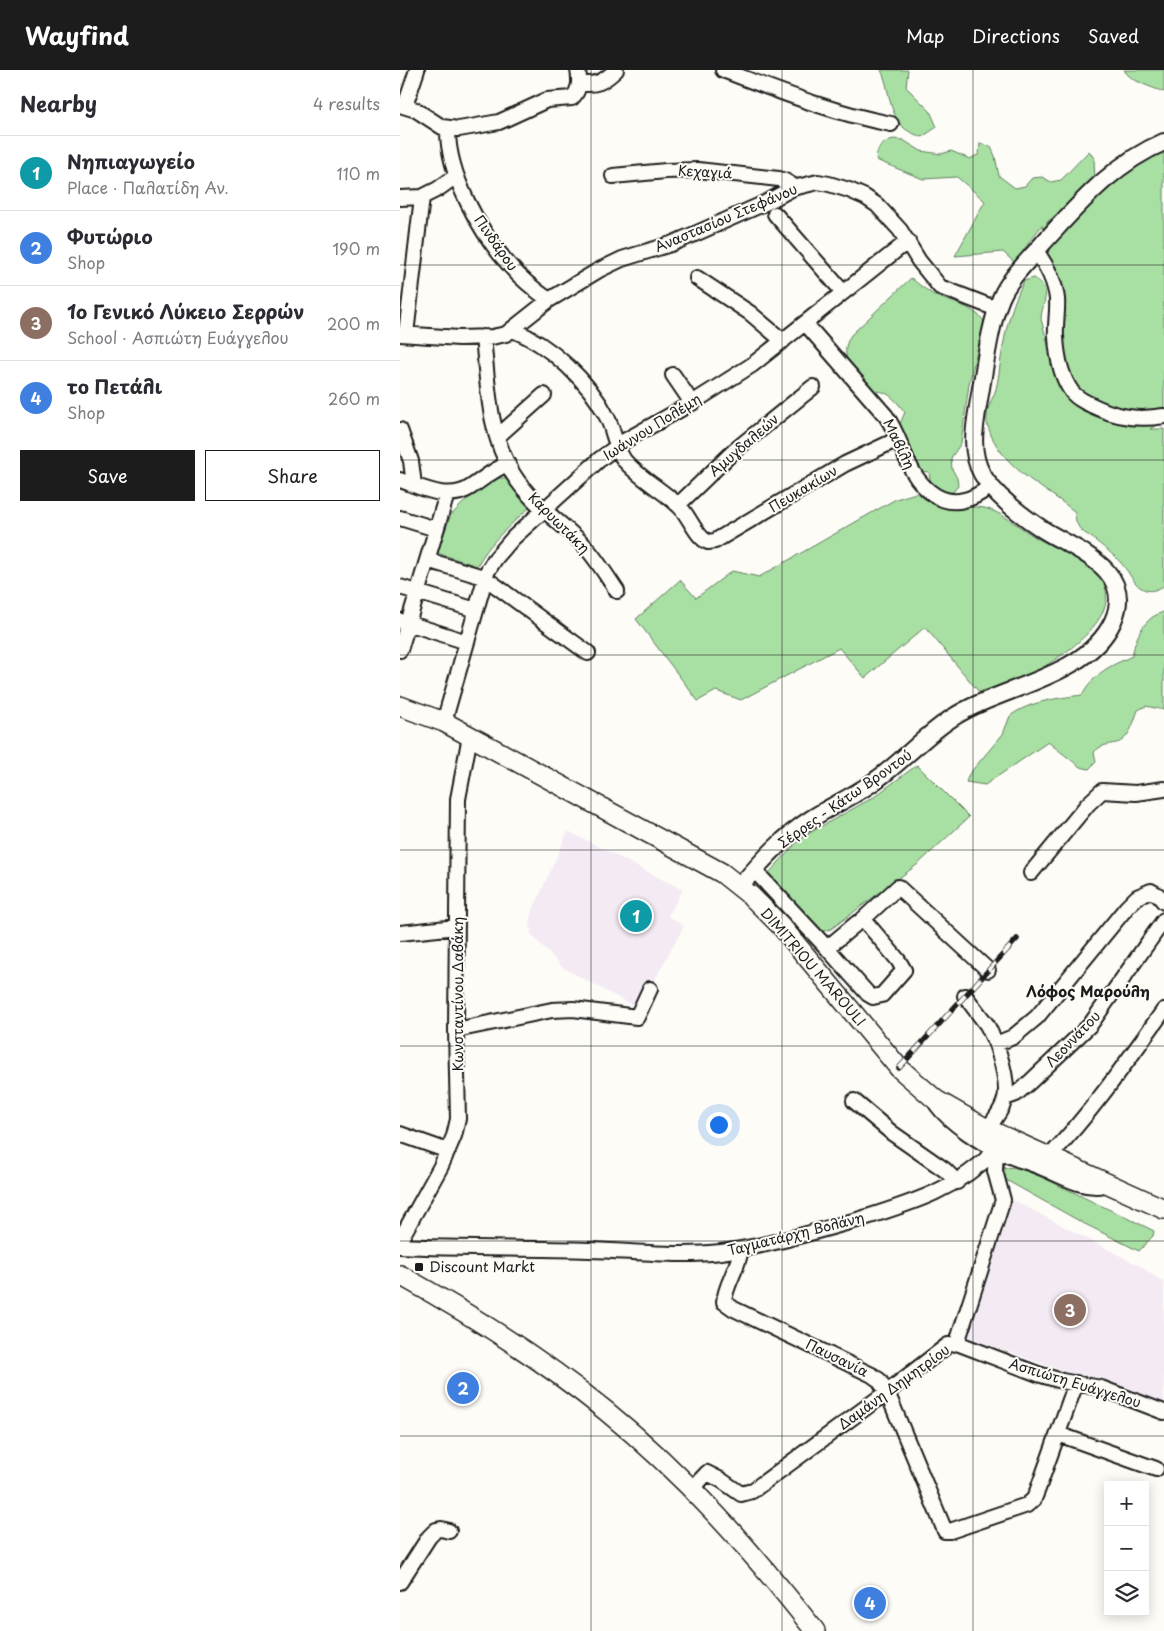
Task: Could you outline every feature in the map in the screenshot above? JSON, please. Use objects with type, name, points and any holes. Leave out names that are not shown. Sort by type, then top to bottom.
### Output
[{"type":"main road","name":"DIMITRIOU MAROULI","points":[[400,706],[444,722],[722,873],[740,886],[781,926],[899,1068],[936,1100],[987,1129],[1164,1209]]},
{"type":"main road","points":[[400,1275],[473,1317],[560,1376],[605,1410],[692,1489],[764,1568],[815,1631]]},
{"type":"street","points":[[417,70],[403,105],[416,110],[439,126],[448,128],[466,128],[491,124],[506,120],[547,100],[569,99],[576,94],[579,77],[595,84],[603,81],[616,70]]},
{"type":"street","points":[[723,70],[741,73],[809,102],[890,124]]},
{"type":"street","name":"Πινδάρου","points":[[448,128],[450,155],[456,176],[473,210],[501,255],[527,283],[549,300]]},
{"type":"street","name":"Σέρρες - Κάτω Βροντού","points":[[740,886],[792,832],[876,780],[952,718],[979,703],[1054,673],[1085,654],[1106,633],[1115,614],[1117,604],[1114,585],[1107,571],[1087,554],[1033,523],[991,486],[978,465],[975,455],[974,438],[997,309],[1011,280],[1106,178],[1134,157],[1164,142]]},
{"type":"street","name":"Κεχαγιά","points":[[613,176],[684,170],[712,171],[778,179],[795,187]]},
{"type":"street","points":[[400,198],[422,197],[438,189],[456,176]]},
{"type":"street","name":"Αναστασίου Στεφάνου","points":[[403,334],[446,338],[506,334],[549,300],[613,263],[683,239],[795,187],[823,183],[849,190],[865,197],[882,210],[908,241],[919,261],[940,287],[997,309]]},
{"type":"street","points":[[403,334],[422,197]]},
{"type":"street","points":[[775,214],[843,292]]},
{"type":"street","name":"Ιωάννου Πολέμη","points":[[444,722],[485,579],[491,565],[501,551],[543,510],[617,446],[692,403],[752,365],[908,241]]},
{"type":"street","points":[[1036,251],[1049,268],[1057,298],[1056,337],[1058,358],[1072,393],[1084,401],[1112,414],[1148,419],[1164,416]]},
{"type":"street","points":[[697,278],[750,312],[783,341]]},
{"type":"street","name":"Μαβίλη","points":[[805,323],[886,416],[916,477],[925,488],[934,495],[948,500],[961,501],[991,486]]},
{"type":"street","points":[[513,330],[541,344],[572,371],[603,410],[622,457],[632,468],[678,505]]},
{"type":"street","name":"Καρυωτάκη","points":[[483,337],[491,415],[497,437],[508,464],[523,488],[543,510],[589,551],[616,590]]},
{"type":"street","points":[[673,375],[692,403]]},
{"type":"street","name":"Αμυγδαλεών","points":[[678,505],[734,451],[813,387]]},
{"type":"street","points":[[497,437],[544,395]]},
{"type":"street","points":[[400,430],[411,462],[414,485]]},
{"type":"street","name":"Πευκακίων","points":[[678,505],[686,513],[703,539],[709,542],[715,541],[845,464],[898,439]]},
{"type":"street","points":[[400,480],[446,494],[455,494],[463,492],[497,469],[508,464]]},
{"type":"street","points":[[400,650],[404,622],[417,592],[446,494]]},
{"type":"street","points":[[400,518],[436,529]]},
{"type":"street","points":[[427,560],[485,579],[588,653]]},
{"type":"street","points":[[400,586],[476,610]]},
{"type":"street","points":[[404,622],[467,642]]},
{"type":"street","name":"Κωνσταντίνου Δαβάκη","points":[[400,1240],[448,1151],[455,1134],[459,1116],[456,1030],[458,795],[470,736]]},
{"type":"street","points":[[1031,873],[1088,804],[1102,791],[1136,793],[1164,789]]},
{"type":"street","points":[[754,870],[827,948],[865,992],[873,997],[882,995],[904,972],[904,968],[867,922],[860,922]]},
{"type":"street","points":[[827,948],[898,888],[988,970]]},
{"type":"street","points":[[996,1044],[1013,1037],[1037,1017],[1137,897],[1151,891],[1164,902]]},
{"type":"street","name":"Λεοννάτου","points":[[987,1129],[1000,1111],[1006,1098],[1016,1094],[1026,1086],[1090,1025],[1164,920]]},
{"type":"street","points":[[400,933],[457,928]]},
{"type":"street","points":[[456,1030],[552,1010],[573,1009],[637,1017],[650,989]]},
{"type":"street","points":[[966,996],[987,1025],[996,1044],[1005,1080],[1006,1098]]},
{"type":"street","points":[[1049,1157],[1087,1114],[1164,1010]]},
{"type":"street","points":[[936,1100],[938,1108],[948,1118],[996,1150],[1077,1182],[1094,1186],[1108,1183]]},
{"type":"street","points":[[854,1101],[892,1133],[945,1170],[957,1182]]},
{"type":"street","points":[[400,1134],[448,1151]]},
{"type":"street","name":"Ταγματάρχη Βολάνη","points":[[400,1246],[684,1253],[720,1252],[830,1228],[925,1198],[957,1182],[976,1169],[996,1150]]},
{"type":"street","name":"Δαμάνη Δημητρίου","points":[[692,1489],[706,1473],[721,1480],[741,1494],[752,1490],[887,1392],[948,1345],[957,1343],[1002,1202],[1002,1195],[995,1171],[996,1150]]},
{"type":"street","name":"Παυσανία","points":[[741,1248],[739,1263],[724,1300],[725,1304],[879,1380],[887,1392],[945,1531],[967,1526],[1031,1502],[1038,1489],[1058,1434]]},
{"type":"street","name":"Ασπιώτη Ευάγγελου","points":[[957,1343],[1038,1374],[1109,1391],[1164,1412]]},
{"type":"street","points":[[1076,1383],[1058,1434],[1156,1469]]},
{"type":"street","points":[[400,1582],[431,1534],[441,1529],[449,1531]]},
{"type":"shaded area","points":[[568,831],[683,890],[668,916],[684,926],[639,1009],[562,967],[531,934],[530,917]]},
{"type":"shaded area","points":[[1013,1200],[1142,1267],[1164,1283],[1164,1404],[1097,1378],[1090,1381],[968,1337]]},
{"type":"green space","points":[[881,70],[908,70],[906,87],[930,111],[937,127],[922,137],[904,128],[892,108]]},
{"type":"green space","points":[[1124,70],[1164,70],[1164,92],[1137,81]]},
{"type":"green space","points":[[893,139],[903,140],[921,151],[941,154],[951,151],[970,159],[979,154],[980,143],[991,147],[999,176],[1015,188],[1025,186],[1032,178],[1042,177],[1051,182],[1061,180],[1089,151],[1094,158],[1095,184],[1046,223],[1091,201],[1109,185],[1147,159],[1164,150],[1164,420],[1150,429],[1164,429],[1164,586],[1150,591],[1139,586],[1115,557],[1081,530],[1076,521],[1075,512],[1028,478],[1007,459],[998,448],[987,424],[988,410],[995,392],[1011,314],[1024,281],[1034,278],[1044,287],[1045,296],[1041,319],[1056,374],[1042,225],[1025,248],[1017,265],[1003,252],[955,256],[985,201],[957,177],[923,179],[876,160],[880,146]]},
{"type":"green space","points":[[911,278],[934,295],[974,311],[984,321],[969,384],[961,443],[951,458],[952,469],[957,478],[958,486],[953,492],[944,492],[934,488],[931,486],[929,472],[918,471],[903,437],[900,424],[905,412],[889,395],[871,389],[854,371],[847,358],[847,344],[851,335]]},
{"type":"green space","points":[[497,478],[507,480],[529,508],[494,542],[477,566],[437,553],[450,517],[484,486]]},
{"type":"green space","points":[[916,493],[945,507],[981,507],[991,510],[1042,541],[1088,565],[1100,577],[1106,592],[1105,607],[1097,621],[1072,648],[1042,668],[1004,685],[979,692],[925,627],[865,678],[839,648],[741,700],[716,691],[698,701],[636,619],[680,580],[696,598],[732,571],[759,577],[896,499]]},
{"type":"green space","points":[[1164,612],[1164,710],[1146,706],[1138,710],[1128,735],[1121,741],[1104,746],[1094,752],[1096,762],[1089,769],[1080,767],[1048,742],[985,785],[966,782],[969,774],[1003,734],[1010,716],[1036,704],[1082,695],[1098,675],[1132,656],[1142,628],[1151,618]]},
{"type":"green space","points":[[917,765],[969,817],[918,864],[831,929],[820,932],[768,874],[800,839],[874,797]]},
{"type":"green space","points":[[1012,1167],[1043,1178],[1144,1226],[1154,1231],[1153,1236],[1139,1251],[1083,1223],[1006,1180],[1002,1169]]},
{"type":"railway","points":[[899,1068],[1017,939]]},
{"type":"place","name":"Νηπιαγωγείο","points":[[636,916]]},
{"type":"place","name":"Discount Markt","points":[[419,1267]]},
{"type":"place","name":"1ο Γενικό Λύκειο Σερρών","points":[[1070,1310]]},
{"type":"place","name":"Φυτώριο","points":[[463,1388]]},
{"type":"place","name":"το Πετάλι","points":[[870,1603]]},
{"type":"district","name":"Λόφος Μαρούλη","points":[[1088,992]]}]
